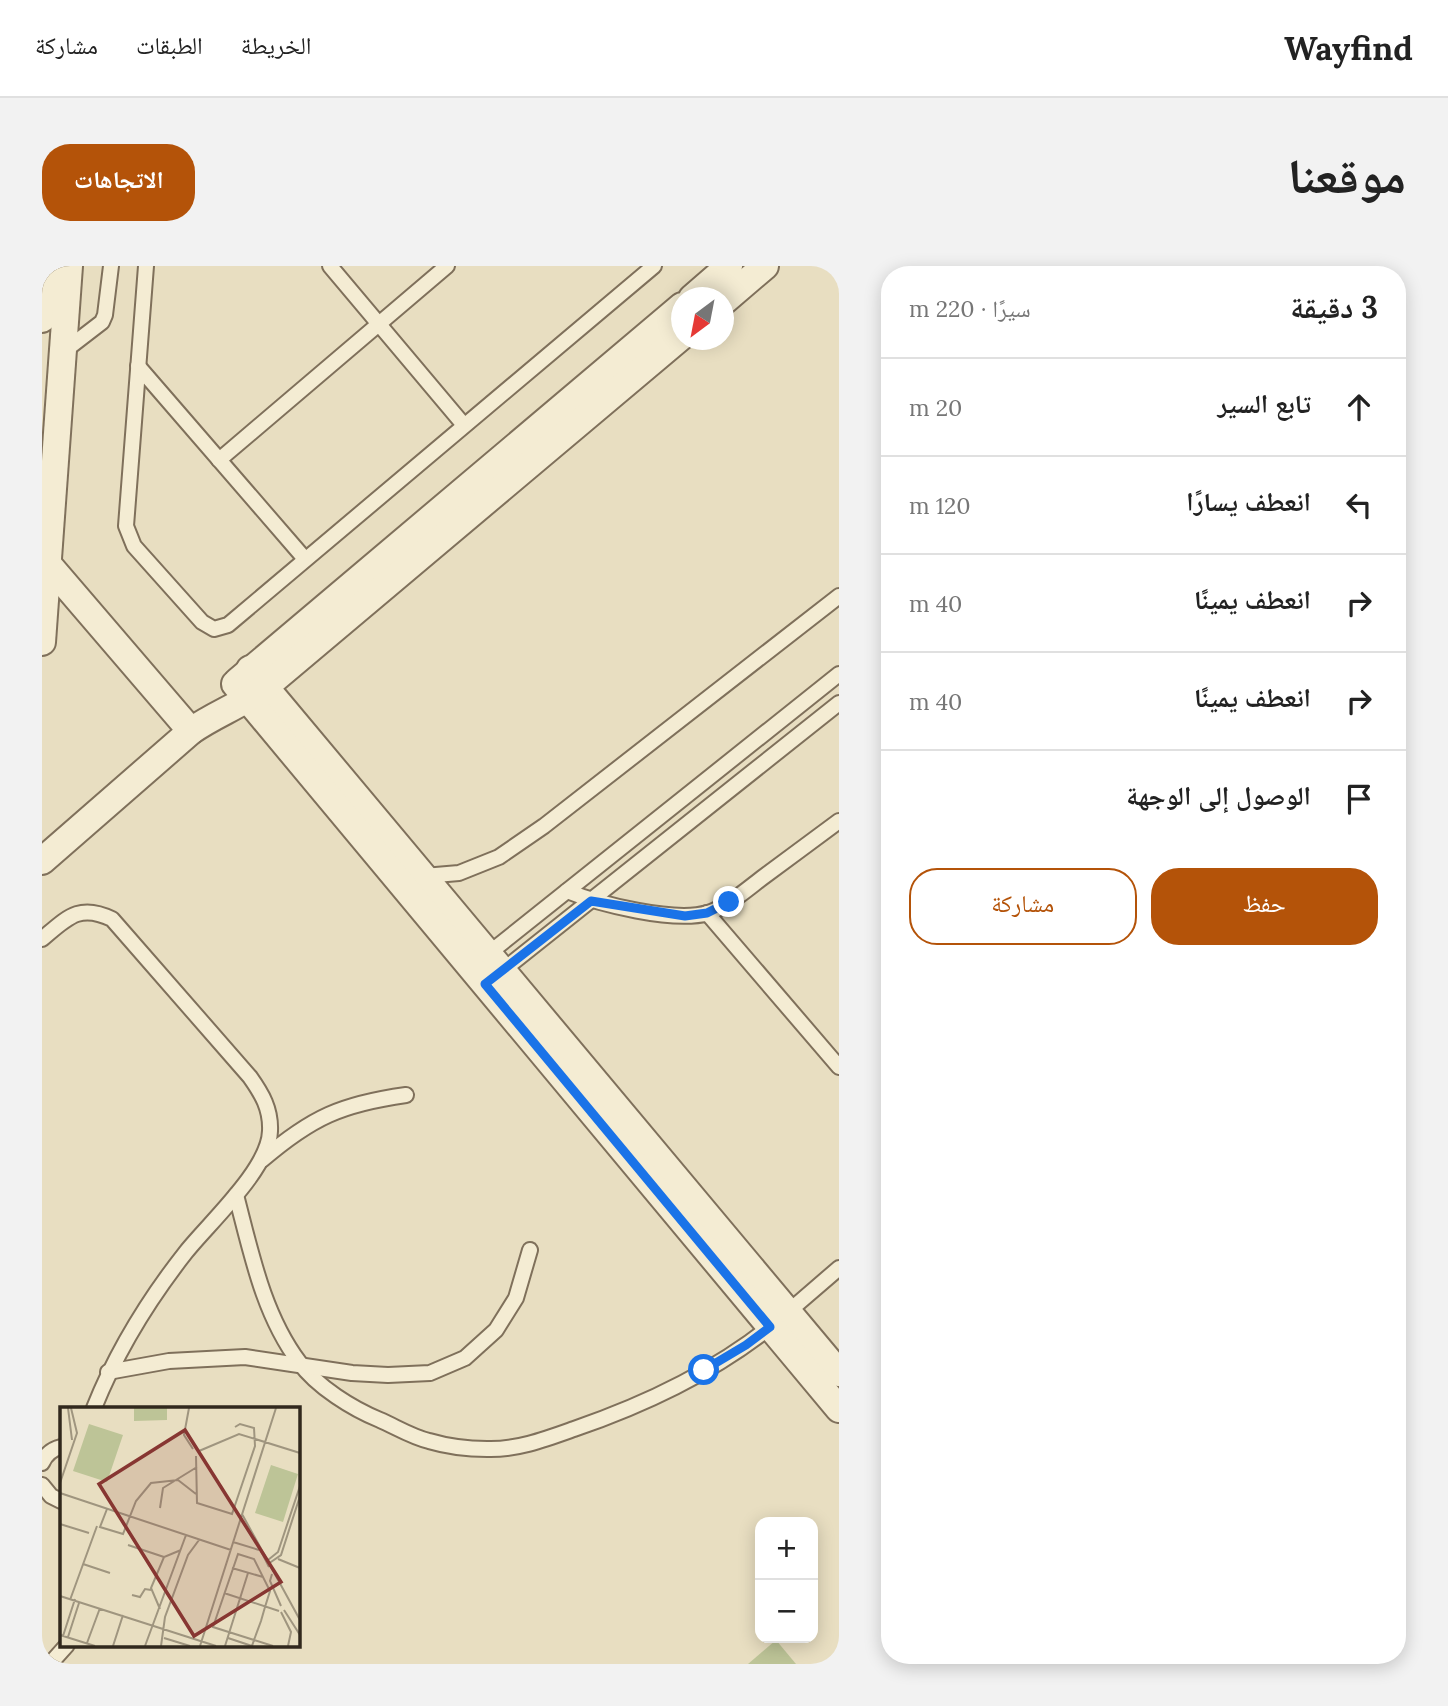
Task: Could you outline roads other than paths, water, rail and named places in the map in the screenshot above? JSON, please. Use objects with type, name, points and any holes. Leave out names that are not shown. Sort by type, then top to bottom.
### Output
[{"type":"street","points":[[42,319],[46,266]]},
{"type":"street","points":[[42,642],[47,563],[49,434],[62,353],[69,266]]},
{"type":"street","points":[[705,287],[729,266]]},
{"type":"street","points":[[734,291],[765,266]]},
{"type":"street","points":[[250,685],[671,315]]},
{"type":"street","points":[[42,861],[200,724],[671,344]]},
{"type":"street","points":[[47,563],[200,724]]},
{"type":"street","points":[[250,685],[424,876],[487,969]]},
{"type":"street","points":[[250,685],[397,878],[487,969],[779,1319],[839,1409]]},
{"type":"street","points":[[397,878],[424,876]]},
{"type":"street","points":[[779,1319],[839,1373]]},
{"type":"lane","points":[[62,353],[102,322],[111,266]]},
{"type":"lane","points":[[146,266],[126,526],[134,546],[202,622],[214,629],[228,625],[463,424],[654,266]]},
{"type":"lane","points":[[330,266],[463,424]]},
{"type":"lane","points":[[219,460],[447,266]]},
{"type":"lane","points":[[138,366],[305,559]]},
{"type":"lane","points":[[424,876],[459,873],[499,857],[544,826],[839,596]]},
{"type":"lane","points":[[487,969],[567,891],[839,674]]},
{"type":"lane","points":[[487,969],[591,901],[839,703]]},
{"type":"lane","points":[[567,891],[591,901],[663,914],[685,916],[707,913],[729,902],[839,821]]},
{"type":"lane","points":[[42,939],[68,918],[82,911],[98,912],[112,919],[250,1077],[266,1100],[271,1132],[261,1161]]},
{"type":"lane","points":[[707,913],[839,1068]]},
{"type":"lane","points":[[95,1407],[108,1373],[144,1313],[186,1253],[236,1195],[261,1161],[292,1134],[327,1114],[366,1100],[406,1095]]},
{"type":"lane","points":[[236,1195],[260,1284],[283,1336],[300,1364],[335,1396],[373,1417],[429,1441],[487,1449],[531,1444],[611,1416],[663,1394],[746,1345],[839,1268]]},
{"type":"lane","points":[[108,1373],[169,1361],[245,1357],[352,1373],[429,1373],[465,1358],[496,1330],[516,1298],[530,1250]]},
{"type":"lane","points":[[42,1463],[46,1455],[60,1447]]},
{"type":"lane","points":[[42,1485],[51,1496],[60,1500]]},
{"type":"lane","points":[[50,1664],[66,1646]]}]
